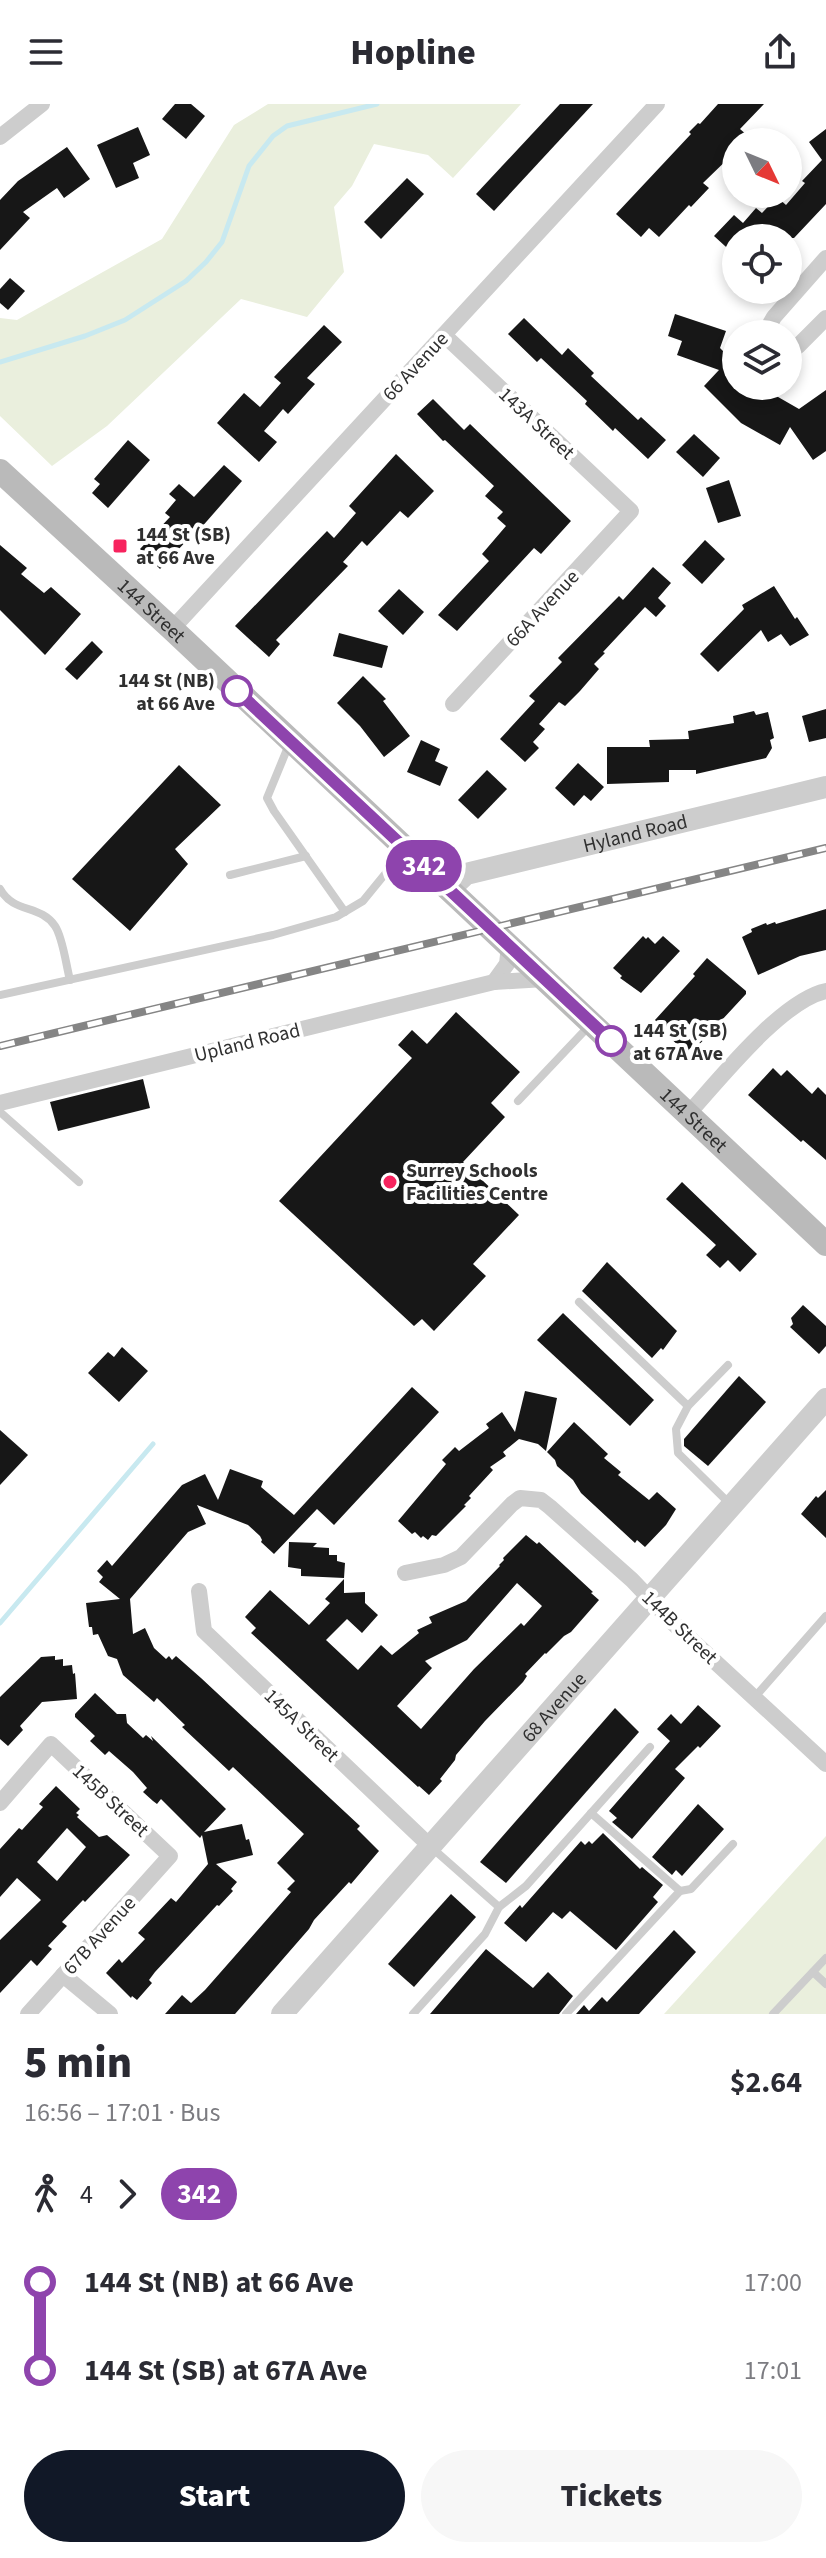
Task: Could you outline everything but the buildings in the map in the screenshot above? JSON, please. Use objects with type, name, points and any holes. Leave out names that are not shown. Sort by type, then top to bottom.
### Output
[{"type":"main road","name":"144 Street","points":[[0,471],[826,1244]]},
{"type":"street","points":[[0,137],[42,104]]},
{"type":"street","name":"66 Avenue","points":[[172,629],[657,104]]},
{"type":"street","points":[[772,320],[826,258]]},
{"type":"street","points":[[802,342],[826,318]]},
{"type":"street","name":"143A Street","points":[[444,335],[631,511]]},
{"type":"street","name":"66A Avenue","points":[[453,704],[631,511]]},
{"type":"street","name":"Hyland Road","points":[[450,889],[466,874],[826,787]]},
{"type":"street","points":[[494,982],[507,964],[509,946]]},
{"type":"street","name":"Upland Road","points":[[0,1103],[494,982],[545,979]]},
{"type":"street","points":[[688,1114],[767,1028],[814,993],[826,991]]},
{"type":"street","name":"68 Avenue","points":[[282,2014],[826,1399]]},
{"type":"street","name":"144B Street","points":[[405,1573],[444,1565],[461,1557],[520,1498],[541,1500],[826,1764]]},
{"type":"street","name":"145A Street","points":[[199,1591],[204,1631],[430,1846]]},
{"type":"street","name":"145B Street","points":[[0,1803],[51,1744],[170,1856]]},
{"type":"street","name":"67B Avenue","points":[[28,2014],[170,1856]]},
{"type":"street","points":[[63,1975],[110,2014]]},
{"type":"lane","points":[[290,742],[267,798],[345,912]]},
{"type":"lane","points":[[0,995],[273,935],[336,917],[363,901],[405,848]]},
{"type":"lane","points":[[230,875],[306,856]]},
{"type":"lane","points":[[0,889],[5,898],[16,906],[43,913],[56,927],[70,980]]},
{"type":"lane","points":[[518,1101],[592,1023]]},
{"type":"lane","points":[[0,1112],[79,1182]]},
{"type":"lane","points":[[579,1302],[688,1406]]},
{"type":"lane","points":[[728,1365],[688,1406],[676,1429],[678,1453],[731,1506]]},
{"type":"lane","points":[[754,1698],[826,1616]]},
{"type":"lane","points":[[413,2014],[485,1934],[499,1907],[526,1886],[650,1747]]},
{"type":"lane","points":[[591,1813],[680,1891]]},
{"type":"lane","points":[[566,2014],[680,1891],[691,1889],[733,1844]]},
{"type":"lane","points":[[430,1846],[499,1907]]},
{"type":"lane","points":[[773,2014],[826,1958]]},
{"type":"lane","points":[[813,1972],[826,1984]]},
{"type":"green space","points":[[268,104],[521,104],[453,178],[428,155],[374,144],[352,186],[334,207],[344,272],[307,317],[241,299],[107,426],[52,466],[0,416],[0,318],[17,320],[162,239],[234,125]]},
{"type":"green space","points":[[826,1836],[826,2014],[664,2014]]},
{"type":"waterway","points":[[0,362],[85,336],[125,320],[186,281],[222,242],[249,166],[273,136],[287,126],[377,104]]},
{"type":"waterway","points":[[0,1623],[153,1444]]},
{"type":"railway","points":[[0,1046],[826,848]]},
{"type":"bus line","name":"342","points":[[237,691],[611,1041]]},
{"type":"place","name":"144 St (SB) at 66 Ave","points":[[120,546]]},
{"type":"place","name":"144 St (NB) at 66 Ave","points":[[237,691]]},
{"type":"place","name":"144 St (SB) at 67A Ave","points":[[611,1041]]},
{"type":"place","name":"Surrey Schools Facilities Centre","points":[[390,1182]]}]
